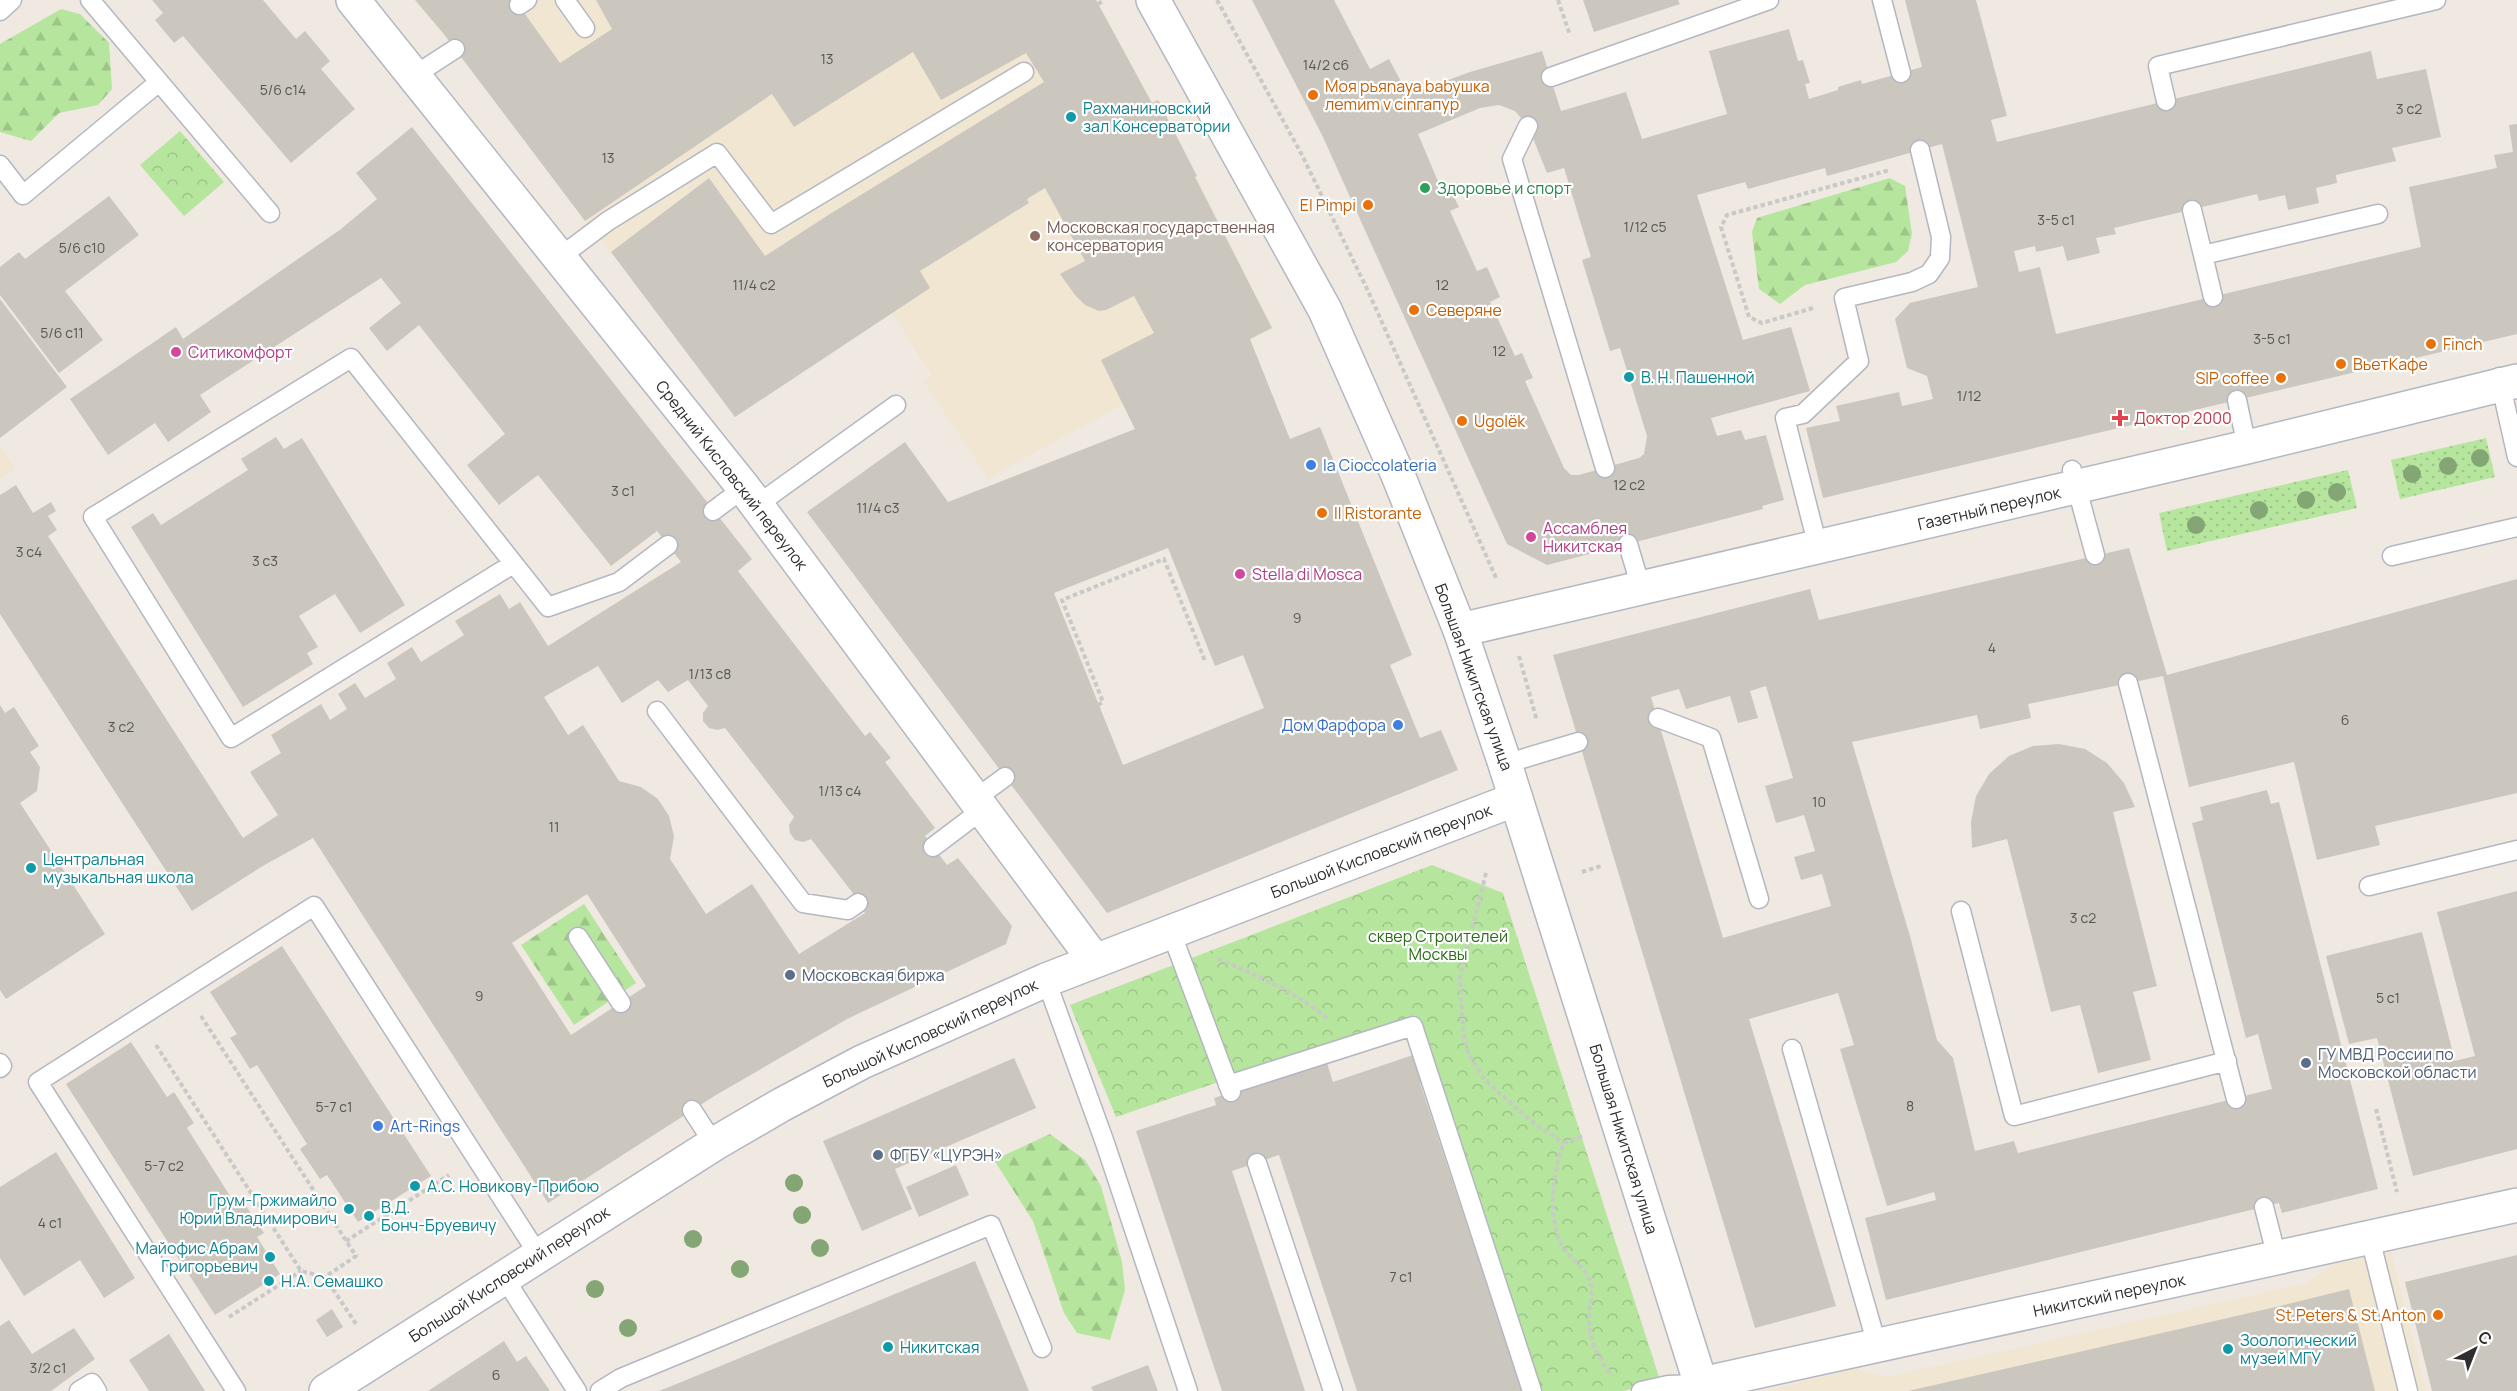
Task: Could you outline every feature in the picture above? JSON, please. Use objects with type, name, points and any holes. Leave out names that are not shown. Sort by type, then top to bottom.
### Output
[{"type":"street","name":"Средний Кисловский переулок","points":[[353,0],[751,497],[1095,961]]},
{"type":"street","name":"Большая Никитская улица","points":[[1153,0],[1324,310],[1398,475],[1460,630],[1505,764],[1702,1388]]},
{"type":"street","name":"Газетный переулок","points":[[1460,630],[1818,547],[2075,479],[2247,447],[2506,379]]},
{"type":"street","name":"Большой Кисловский переулок","points":[[327,1391],[503,1276],[714,1144],[862,1062],[1046,980],[1516,799]]},
{"type":"street","name":"Никитский переулок","points":[[1702,1388],[1877,1345],[2517,1205]]},
{"type":"lane","points":[[0,11],[12,0]]},
{"type":"lane","points":[[90,0],[270,213]]},
{"type":"lane","points":[[565,0],[585,28]]},
{"type":"lane","points":[[1551,77],[1769,0]]},
{"type":"lane","points":[[1882,0],[1900,74]]},
{"type":"lane","points":[[2166,101],[2158,66],[2436,0]]},
{"type":"lane","points":[[415,75],[455,49]]},
{"type":"lane","points":[[560,257],[608,221],[717,153],[771,224],[1024,72]]},
{"type":"lane","points":[[0,165],[23,195],[159,82]]},
{"type":"lane","points":[[1528,126],[1512,159],[1605,468]]},
{"type":"lane","points":[[1818,547],[1785,418],[1803,414],[1859,361],[1844,298],[1912,282],[1929,274],[1940,258],[1941,237],[1921,156]]},
{"type":"lane","points":[[2192,210],[2213,297]]},
{"type":"lane","points":[[2203,255],[2378,214]]},
{"type":"lane","points":[[513,564],[231,738],[93,517],[351,358],[548,607],[619,582],[668,545]]},
{"type":"lane","points":[[2506,379],[2517,457]]},
{"type":"lane","points":[[2237,400],[2247,447]]},
{"type":"lane","points":[[713,511],[751,497],[896,405]]},
{"type":"lane","points":[[2075,479],[2095,555]]},
{"type":"lane","points":[[2392,556],[2517,526]]},
{"type":"lane","points":[[1628,544],[1641,588]]},
{"type":"lane","points":[[2128,683],[2236,1099]]},
{"type":"lane","points":[[657,711],[803,903],[848,910],[858,903]]},
{"type":"lane","points":[[1658,718],[1711,738],[1759,899]]},
{"type":"lane","points":[[1505,764],[1578,742]]},
{"type":"lane","points":[[933,847],[1005,777]]},
{"type":"lane","points":[[2369,886],[2517,850]]},
{"type":"lane","points":[[236,1391],[38,1082],[314,906],[538,1254]]},
{"type":"lane","points":[[1961,911],[2014,1116],[2227,1061]]},
{"type":"lane","points":[[1171,932],[1230,1089],[1413,1026],[1532,1391]]},
{"type":"lane","points":[[578,937],[621,1003]]},
{"type":"lane","points":[[1046,980],[1105,1143],[1188,1391]]},
{"type":"lane","points":[[1792,1049],[1877,1345]]},
{"type":"lane","points":[[0,1063],[2,1066],[0,1068]]},
{"type":"lane","points":[[692,1110],[714,1144]]},
{"type":"lane","points":[[1257,1163],[1333,1391]]},
{"type":"lane","points":[[2264,1207],[2277,1258]]},
{"type":"lane","points":[[600,1391],[621,1378],[991,1225],[1042,1348]]},
{"type":"lane","points":[[2370,1238],[2408,1391]]},
{"type":"lane","points":[[503,1276],[577,1391]]},
{"type":"lane","points":[[79,1391],[92,1383],[97,1391]]},
{"type":"lane","points":[[1641,1391],[1668,1385],[1702,1388]]},
{"type":"path","points":[[1098,4],[1104,0]]},
{"type":"path","points":[[1558,0],[1572,42]]},
{"type":"path","points":[[1844,298],[1762,323],[1749,317],[1721,227],[1727,215],[1921,156]]},
{"type":"path","points":[[1098,705],[1104,702],[1062,600],[1164,559],[1205,661]]},
{"type":"path","points":[[1486,873],[1460,977],[1463,1032],[1469,1055],[1486,1081],[1532,1122],[1564,1143]]},
{"type":"path","points":[[1213,957],[1267,980],[1309,1004],[1358,1044]]},
{"type":"path","points":[[184,989],[356,1257],[325,1277]]},
{"type":"path","points":[[138,1018],[301,1271],[325,1277],[357,1327]]},
{"type":"path","points":[[2376,1110],[2397,1192]]},
{"type":"path","points":[[1589,1132],[1564,1143],[1558,1157],[1552,1200],[1559,1239],[1591,1282],[1592,1302],[1589,1329],[1597,1353],[1616,1379]]},
{"type":"path","points":[[346,1241],[475,1158]]},
{"type":"path","points":[[200,1335],[301,1271]]},
{"type":"shaded area","name":"Московская государственная консерватория","points":[[415,0],[1096,0],[1152,103],[1158,100],[1272,328],[1124,404],[988,478],[924,382],[932,376],[830,214],[765,256],[709,178],[611,252],[443,33]]},
{"type":"shaded area","points":[[0,446],[15,468],[0,479]]},
{"type":"shaded area","points":[[2391,1252],[2426,1391],[1765,1391],[1856,1369],[1887,1377],[2308,1283],[2330,1265]]},
{"type":"green space","points":[[61,9],[80,14],[109,43],[112,89],[98,105],[59,113],[31,141],[0,132],[0,44]]},
{"type":"green space","points":[[180,131],[224,182],[184,216],[140,165]]},
{"type":"green space","points":[[1890,178],[1905,186],[1912,234],[1908,251],[1896,262],[1805,285],[1780,304],[1759,289],[1752,232],[1757,218]]},
{"type":"green space","points":[[2486,438],[2495,477],[2400,499],[2391,460]]},
{"type":"green space","points":[[2348,470],[2357,508],[2167,551],[2159,513]]},
{"type":"green space","name":"сквер Строителей Москвы","points":[[1432,865],[1503,893],[1660,1380],[1624,1391],[1537,1391],[1415,1015],[1116,1117],[1070,1005]]},
{"type":"green space","points":[[584,904],[636,983],[574,1025],[521,945]]},
{"type":"green space","points":[[1050,1134],[1085,1160],[1101,1186],[1122,1262],[1125,1290],[1110,1340],[1077,1333],[1064,1313],[1033,1221],[994,1160]]},
{"type":"building","points":[[152,0],[263,0],[296,39],[305,31],[330,61],[321,69],[355,109],[291,163],[183,36],[174,43],[155,20],[163,13]]},
{"type":"building","points":[[415,0],[515,0],[560,63],[612,29],[596,0],[1096,0],[1152,103],[1158,100],[1272,328],[1250,339],[1290,439],[1320,427],[1412,655],[1390,665],[1420,738],[1441,730],[1458,770],[1107,913],[807,512],[905,442],[948,502],[1135,429],[1101,360],[1154,333],[1134,296],[1106,310],[1099,311],[1085,305],[1075,295],[1060,274],[1085,261],[1045,188],[1027,199],[1029,203],[920,271],[930,288],[735,417],[611,252],[709,178],[765,256],[1044,82],[1026,53],[941,100],[913,52],[794,127],[772,94],[585,221],[443,33]],"holes":[[[1168,548],[1215,666],[1243,655],[1264,708],[1123,765],[1054,593]]]},
{"type":"building","points":[[1252,0],[1334,0],[1370,69],[1389,59],[1408,95],[1470,72],[1542,51],[1561,111],[1626,92],[1642,139],[1727,114],[1709,51],[1789,29],[1798,61],[1803,60],[1810,83],[1805,84],[1809,99],[1861,80],[1862,84],[1922,67],[1905,0],[1976,0],[2007,116],[1991,120],[1997,142],[2371,51],[2377,79],[2426,69],[2441,137],[2392,148],[2396,161],[2336,175],[2337,183],[2316,188],[2319,203],[2288,210],[2285,195],[2259,201],[2257,194],[2114,228],[2116,234],[2096,238],[2100,253],[2067,261],[2063,246],[2036,252],[2035,246],[2014,251],[2019,272],[2040,267],[2056,334],[2421,247],[2409,187],[2497,168],[2494,155],[2513,152],[2509,125],[2517,124],[2517,334],[1823,498],[1806,428],[1840,421],[1836,406],[1899,392],[1902,406],[1933,399],[1927,376],[1907,368],[1895,319],[1910,303],[1978,287],[1942,144],[1827,176],[1825,168],[1748,189],[1745,182],[1697,195],[1743,340],[1791,327],[1810,391],[1711,418],[1717,436],[1741,430],[1745,440],[1766,435],[1784,500],[1762,506],[1763,509],[1547,565],[1507,544],[1322,135]],"holes":[[[1499,105],[1515,111],[1528,126],[1547,173],[1564,168],[1591,257],[1582,260],[1610,351],[1620,348],[1647,436],[1644,454],[1639,458],[1579,475],[1571,475],[1564,468],[1525,381],[1533,378],[1522,353],[1515,356],[1490,302],[1500,297],[1487,267],[1477,271],[1450,211],[1459,207],[1447,183],[1440,186],[1418,134],[1480,108]]]},
{"type":"building","points":[[1583,0],[1678,0],[1680,4],[1594,32]]},
{"type":"building","points":[[412,127],[752,559],[738,571],[865,736],[870,732],[891,758],[885,762],[935,828],[925,836],[947,865],[958,858],[1012,926],[1006,944],[849,1018],[716,1095],[548,1203],[313,838],[261,867],[192,911],[0,614],[0,495],[16,485],[33,513],[51,502],[56,511],[48,516],[57,530],[48,536],[243,838],[278,815],[250,772],[281,753],[271,735],[321,704],[330,720],[347,709],[338,694],[355,683],[365,698],[396,679],[387,663],[412,647],[421,662],[464,635],[455,621],[500,594],[509,609],[520,602],[548,646],[681,562],[657,531],[611,566],[538,475],[499,505],[467,465],[505,434],[419,325],[387,351],[369,328],[401,303],[381,278],[200,395],[211,412],[168,442],[155,423],[108,455],[70,399],[176,327],[183,339],[341,229],[377,199],[356,173]],"holes":[[[598,666],[622,703],[658,680],[668,692],[688,680],[708,706],[703,713],[703,721],[709,728],[717,730],[725,728],[794,817],[789,825],[790,833],[795,840],[803,842],[811,839],[852,892],[865,913],[799,954],[752,884],[706,914],[670,859],[674,836],[669,816],[658,799],[641,787],[619,781],[583,725],[568,735],[544,697]],[[587,894],[646,986],[571,1035],[512,943]]]},
{"type":"building","points":[[109,196],[139,235],[65,291],[103,340],[59,373],[0,295],[0,267],[19,252],[25,259]]},
{"type":"building","points":[[0,299],[67,387],[0,438]]},
{"type":"building","points":[[276,437],[284,449],[302,438],[405,605],[360,633],[335,594],[299,616],[318,647],[307,653],[313,664],[243,707],[131,527],[153,513],[161,525],[248,470],[241,459]]},
{"type":"building","points":[[2129,548],[2167,675],[2517,579],[2517,793],[2375,826],[2380,845],[2317,860],[2294,762],[2189,787],[2163,676],[2028,704],[2031,718],[1980,729],[1977,715],[1852,742],[1910,936],[1937,1040],[1953,1058],[1975,1151],[2014,1141],[2018,1153],[2272,1089],[2258,1034],[2246,1038],[2192,823],[2203,820],[2200,807],[2267,790],[2271,804],[2279,802],[2378,1189],[2282,1213],[2279,1203],[1886,1300],[1865,1218],[1936,1200],[1934,1192],[1887,1206],[1840,1049],[1854,1045],[1838,993],[1749,1019],[1836,1306],[1755,1328],[1553,655],[1810,589],[1819,620]],"holes":[[[1766,686],[1793,778],[1765,786],[1776,823],[1804,815],[1815,851],[1794,857],[1801,880],[1822,874],[1831,906],[1723,938],[1651,697],[1679,689],[1686,709],[1730,696],[1738,723],[1758,718],[1750,691]]]},
{"type":"building","name":"Центральная музыкальная школа","points":[[0,705],[5,713],[14,707],[39,746],[30,752],[40,767],[37,791],[20,803],[105,934],[6,999],[0,990]]},
{"type":"building","points":[[2059,744],[2085,749],[2107,763],[2124,783],[2135,807],[2113,812],[2157,986],[2133,992],[2151,1060],[2098,1073],[2080,1005],[2051,1012],[2007,839],[1972,848],[1971,822],[1976,796],[1989,774],[2009,756],[2033,746]]},
{"type":"building","points":[[2517,891],[2517,1149],[2413,1176],[2377,1038],[2349,1044],[2326,956],[2422,932],[2455,1061],[2475,1056],[2437,912]]},
{"type":"building","points":[[282,946],[431,1176],[358,1222],[327,1175],[320,1179],[300,1149],[307,1144],[257,1065],[250,1069],[230,1038],[237,1034],[210,992]]},
{"type":"building","points":[[131,1042],[167,1097],[174,1092],[194,1123],[187,1128],[237,1207],[244,1203],[264,1233],[257,1237],[280,1274],[215,1315],[66,1084]]},
{"type":"building","points":[[1416,1054],[1425,1081],[1420,1083],[1522,1391],[1357,1391],[1279,1155],[1232,1171],[1305,1391],[1222,1391],[1136,1131],[1216,1105],[1214,1098],[1326,1060],[1333,1082]]},
{"type":"building","name":"ФГБУ «ЦУРЭН»","points":[[1014,1058],[1036,1108],[895,1169],[912,1209],[862,1231],[823,1141]]},
{"type":"building","points":[[56,1152],[135,1278],[104,1298],[80,1260],[24,1296],[0,1258],[0,1187]]},
{"type":"building","points":[[956,1165],[969,1195],[919,1217],[906,1187]]},
{"type":"building","points":[[2517,1255],[2517,1391],[2432,1391],[2405,1282]]},
{"type":"building","name":"Никитская","points":[[975,1261],[1029,1391],[659,1391],[674,1385]]},
{"type":"building","name":"Зоологический музей МГУ","points":[[2349,1289],[2375,1391],[1908,1391],[2280,1306]]},
{"type":"building","points":[[332,1309],[343,1327],[327,1337],[316,1320]]},
{"type":"building","points":[[9,1320],[32,1354],[74,1328],[95,1359],[51,1391],[0,1391],[0,1326]]},
{"type":"building","points":[[169,1334],[205,1391],[149,1391],[129,1360]]},
{"type":"building","points":[[504,1341],[517,1362],[526,1356],[550,1391],[428,1391]]},
{"type":"building","points":[[1148,1365],[1158,1391],[1093,1391],[1091,1387]]},
{"type":"place","name":"Моя рьяnaya babyшка леmиm v cinгапур","points":[[1313,95]]},
{"type":"place","name":"Рахманиновский зал Консерватории","points":[[1071,117]]},
{"type":"place","name":"Здоровье и спорт","points":[[1425,188]]},
{"type":"place","name":"El Pimpi","points":[[1368,205]]},
{"type":"place","name":"Московская государственная консерватория","points":[[1035,236]]},
{"type":"place","name":"Северяне","points":[[1414,310]]},
{"type":"place","name":"Finch","points":[[2431,344]]},
{"type":"place","name":"Ситикомфорт","points":[[176,352]]},
{"type":"place","name":"ВьетКафе","points":[[2341,364]]},
{"type":"place","name":"В. Н. Пашенной","points":[[1629,377]]},
{"type":"place","name":"SIP coffee","points":[[2281,378]]},
{"type":"place","name":"Доктор 2000","points":[[2120,418]]},
{"type":"place","name":"Ugolёk","points":[[1462,421]]},
{"type":"place","name":"la Cioccolateria","points":[[1311,465]]},
{"type":"place","name":"Il Ristorante","points":[[1322,513]]},
{"type":"place","name":"Ассамблея Никитская","points":[[1531,537]]},
{"type":"place","name":"Stella di Mosca","points":[[1240,574]]},
{"type":"place","name":"Дом Фарфора","points":[[1398,725]]},
{"type":"place","name":"Центральная музыкальная школа","points":[[31,868]]},
{"type":"place","name":"Московская биржа","points":[[790,975]]},
{"type":"place","name":"ГУ МВД России по Московской области","points":[[2306,1063]]},
{"type":"place","name":"Art-Rings","points":[[378,1126]]},
{"type":"place","name":"ФГБУ «ЦУРЭН»","points":[[878,1155]]},
{"type":"place","name":"А.С. Новикову-Прибою","points":[[415,1186]]},
{"type":"place","name":"Грум-Гржимайло Юрий Владимирович","points":[[349,1209]]},
{"type":"place","name":"В.Д. Бонч-Бруевичу","points":[[369,1216]]},
{"type":"place","name":"Майофис Абрам Григорьевич","points":[[270,1257]]},
{"type":"place","name":"Н.А. Семашко","points":[[269,1281]]},
{"type":"place","name":"St.Peters & St.Anton","points":[[2438,1315]]},
{"type":"place","name":"Никитская","points":[[888,1347]]},
{"type":"place","name":"Зоологический музей МГУ","points":[[2228,1349]]}]
